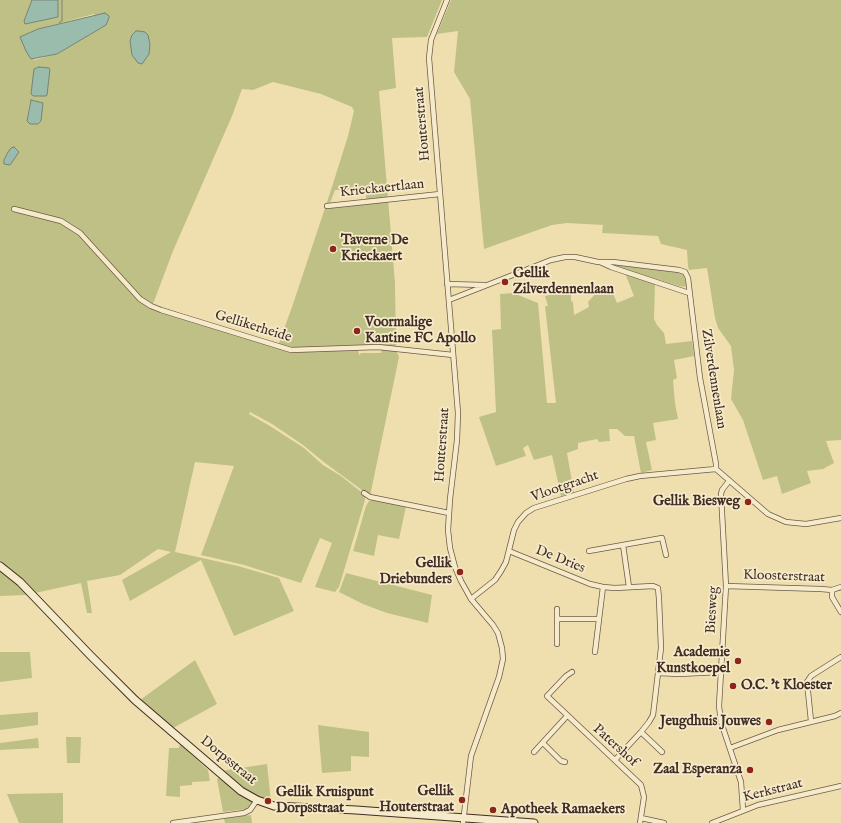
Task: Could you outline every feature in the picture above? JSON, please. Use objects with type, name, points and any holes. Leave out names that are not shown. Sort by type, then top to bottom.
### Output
[{"type":"street","name":"Houterstraat","points":[[447,0],[430,45],[429,72],[458,413],[449,513],[449,542],[455,566],[461,581],[471,599],[495,629],[502,648],[503,659],[499,677],[472,756],[463,820]]},
{"type":"street","name":"Krieckaertlaan","points":[[327,206],[440,194]]},
{"type":"street","name":"Gellikerheide","points":[[14,209],[61,222],[80,233],[140,299],[161,310],[291,350],[378,347],[453,355]]},
{"type":"street","name":"Zilverdennenlaan","points":[[449,300],[551,260],[565,257],[575,257],[598,262],[689,293]]},
{"type":"street","name":"Zilverdennenlaan","points":[[598,262],[621,262],[685,272],[688,278],[700,378],[716,469]]},
{"type":"street","name":"Zilverdennenlaan","points":[[447,284],[485,285]]},
{"type":"street","points":[[716,469],[768,514],[786,522],[806,524],[841,518]]},
{"type":"street","name":"Vlootgracht","points":[[471,599],[495,580],[506,562],[514,530],[518,522],[526,513],[534,508],[640,476],[716,469]]},
{"type":"street","name":"Biesweg","points":[[729,481],[722,490],[721,494],[726,586],[720,672],[719,713],[741,782],[743,810]]},
{"type":"street","points":[[364,493],[370,497],[449,513]]},
{"type":"street","name":"De Dries","points":[[589,551],[662,538],[666,555]]},
{"type":"street","points":[[623,545],[629,587]]},
{"type":"street","name":"De Dries","points":[[509,551],[603,588],[653,586],[658,588],[661,633],[658,673]]},
{"type":"street","name":"Dorpsstraat","points":[[0,566],[20,582],[135,700],[241,791],[258,800],[274,806],[463,820],[534,823]]},
{"type":"street","name":"Kloosterstraat","points":[[726,586],[832,590],[841,587]]},
{"type":"street","points":[[595,652],[603,588]]},
{"type":"street","points":[[832,590],[832,597],[841,612]]},
{"type":"street","points":[[557,609],[557,644]]},
{"type":"street","points":[[557,619],[598,620]]},
{"type":"street","points":[[811,721],[807,682],[811,676],[841,658]]},
{"type":"street","name":"Patershof","points":[[572,672],[566,676],[547,696],[641,786],[644,797],[640,821]]},
{"type":"street","points":[[614,760],[642,732],[653,715],[658,673],[679,674],[720,672]]},
{"type":"street","points":[[730,748],[778,730],[835,716],[841,712]]},
{"type":"street","points":[[534,752],[567,716]]},
{"type":"street","points":[[642,732],[662,752]]},
{"type":"street","points":[[543,743],[561,761],[565,762]]},
{"type":"street","name":"Kerkstraat","points":[[712,823],[758,805],[841,786]]},
{"type":"street","points":[[173,823],[244,813],[250,810],[258,800]]},
{"type":"street","points":[[640,821],[664,823]]},
{"type":"green space","points":[[0,0],[32,0],[24,21],[25,24],[39,21],[58,13],[58,0],[442,0],[427,37],[392,38],[396,88],[379,91],[395,283],[396,346],[357,346],[359,355],[361,353],[381,353],[382,349],[396,350],[399,357],[370,496],[303,445],[272,424],[250,412],[249,414],[304,448],[323,465],[341,476],[365,495],[365,500],[339,587],[335,592],[315,587],[332,543],[320,538],[301,583],[244,565],[201,555],[234,466],[195,462],[175,552],[238,566],[279,578],[294,611],[234,636],[201,560],[130,601],[122,580],[171,552],[158,549],[120,575],[87,581],[92,613],[87,613],[81,583],[26,595],[0,596]],"holes":[[[94,14],[106,25],[57,54],[34,60],[22,36],[38,29]],[[273,82],[321,94],[352,107],[354,111],[348,136],[331,190],[278,346],[153,304],[173,251],[232,116],[242,89],[253,90]],[[30,102],[40,123],[30,124],[27,121]],[[366,189],[366,201],[330,203],[335,190]]]},
{"type":"green space","points":[[451,0],[841,0],[841,440],[826,441],[834,463],[823,469],[807,471],[811,483],[782,494],[777,476],[763,480],[743,420],[731,399],[734,370],[731,346],[718,328],[707,268],[689,270],[687,250],[661,244],[658,236],[602,233],[603,225],[567,223],[552,225],[484,249],[470,99],[454,72],[458,31],[437,34]]},
{"type":"green space","points":[[615,264],[682,273],[686,285],[685,287],[679,286],[615,266]]},
{"type":"green space","points":[[625,273],[655,284],[654,319],[664,333],[666,344],[692,341],[694,356],[674,360],[677,378],[673,380],[678,419],[653,423],[656,440],[646,442],[652,470],[641,473],[634,436],[625,436],[617,429],[609,429],[610,441],[599,442],[597,439],[578,443],[578,449],[567,453],[574,493],[561,496],[552,455],[534,460],[528,445],[523,448],[526,456],[496,466],[479,417],[496,412],[492,330],[501,329],[500,294],[513,293],[538,303],[547,403],[556,403],[545,306],[548,306],[545,296],[571,289],[571,301],[573,302],[574,315],[589,307],[588,302],[597,292],[610,286],[617,303],[634,296]]},
{"type":"green space","points":[[373,500],[406,506],[399,539],[378,535],[374,556],[353,551],[366,506],[369,501]]},
{"type":"green space","points":[[346,573],[432,595],[428,623],[387,613],[363,604],[339,592]]},
{"type":"green space","points":[[0,652],[30,652],[32,678],[0,682]]},
{"type":"green space","points":[[195,660],[217,704],[173,728],[140,700]]},
{"type":"green space","points":[[38,712],[38,725],[0,730],[0,715]]},
{"type":"green space","points":[[318,725],[369,732],[369,757],[351,756],[351,771],[322,773]]},
{"type":"green space","points":[[66,737],[81,737],[80,763],[67,763]]},
{"type":"green space","points":[[38,738],[39,748],[0,750],[0,743]]},
{"type":"green space","points":[[180,744],[208,770],[210,781],[192,782],[192,785],[180,786],[180,797],[166,796],[169,748],[179,748]]},
{"type":"green space","points":[[267,764],[271,802],[245,791],[221,771]]},
{"type":"green space","points":[[219,778],[253,802],[250,808],[223,812],[217,779]]},
{"type":"green space","points":[[63,793],[63,823],[19,823],[7,794]]},
{"type":"green space","points":[[251,815],[252,823],[225,823],[224,818]]},
{"type":"shaded area","points":[[32,0],[58,0],[58,17],[25,24],[24,21]]},
{"type":"shaded area","points":[[105,13],[109,16],[106,25],[57,54],[31,59],[20,37],[38,29]]},
{"type":"shaded area","points":[[136,31],[145,32],[148,35],[150,44],[149,54],[142,64],[138,63],[132,55],[130,41],[132,35]]},
{"type":"shaded area","points":[[39,67],[50,69],[46,96],[33,96],[31,94],[34,69]]},
{"type":"shaded area","points":[[31,100],[43,103],[41,121],[38,124],[30,124],[27,121]]},
{"type":"shaded area","points":[[14,147],[19,152],[10,165],[4,164],[4,160],[8,152]]},
{"type":"waterway","points":[[59,23],[62,21],[62,0]]},
{"type":"place","name":"Taverne De Krieckaert","points":[[333,249]]},
{"type":"place","name":"Gellik Zilverdennenlaan","points":[[505,282]]},
{"type":"place","name":"Voormalige Kantine FC Apollo","points":[[357,331]]},
{"type":"place","name":"Gellik Biesweg","points":[[748,502]]},
{"type":"place","name":"Gellik Driebunders","points":[[460,572]]},
{"type":"place","name":"Academie Kunstkoepel","points":[[738,661]]},
{"type":"place","name":"O.C. 't Kloester","points":[[733,686]]},
{"type":"place","name":"Jeugdhuis Jouwes","points":[[769,722]]},
{"type":"place","name":"Zaal Esperanza","points":[[750,770]]},
{"type":"place","name":"Gellik Houterstraat","points":[[462,800]]},
{"type":"place","name":"Gellik Kruispunt Dorpsstraat","points":[[268,801]]},
{"type":"place","name":"Apotheek Ramaekers","points":[[493,810]]}]
